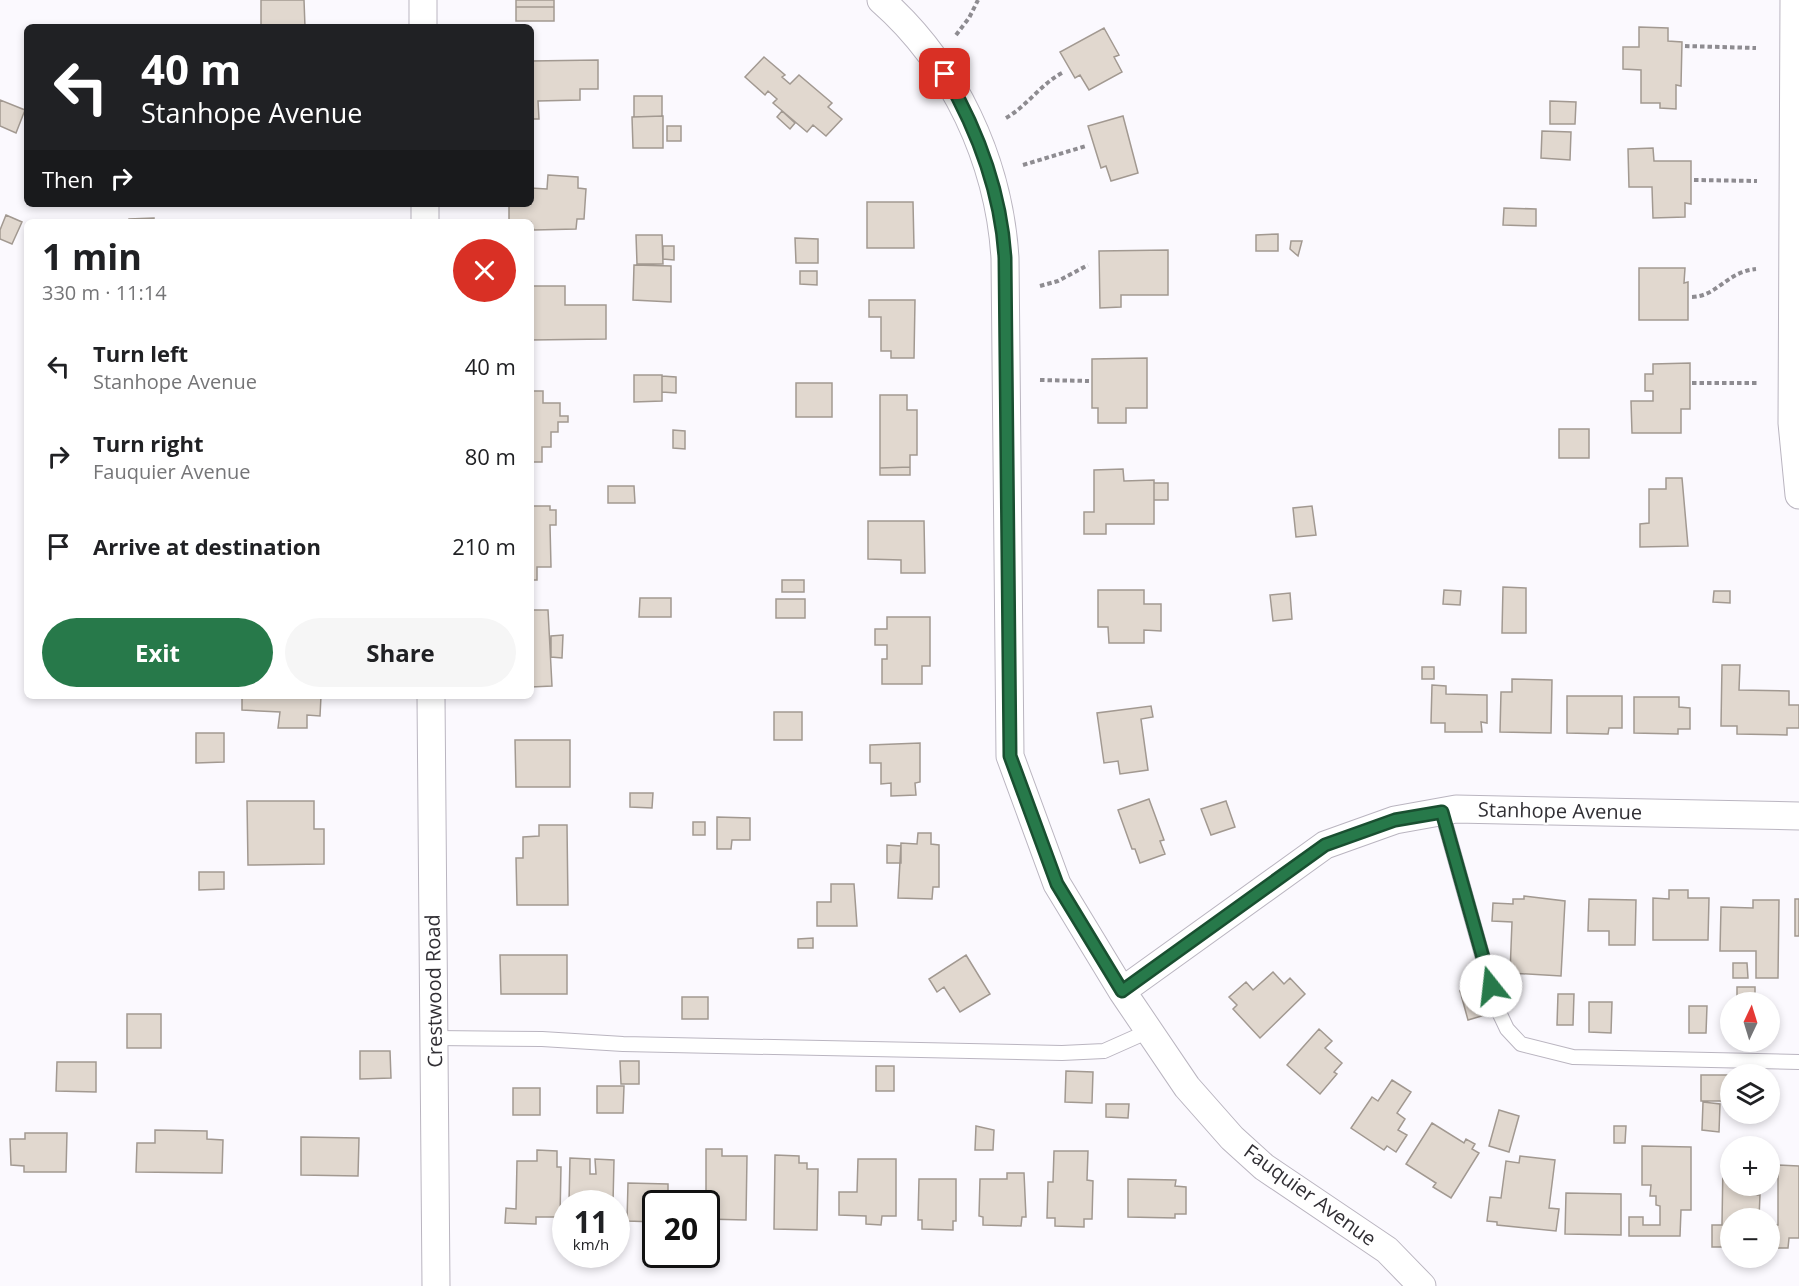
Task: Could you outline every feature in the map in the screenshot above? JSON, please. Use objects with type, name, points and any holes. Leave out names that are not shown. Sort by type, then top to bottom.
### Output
[{"type":"street","points":[[423,0],[423,24]]},
{"type":"street","name":"Fauquier Avenue","points":[[881,0],[907,26],[945,74],[975,135],[996,191],[1005,258],[1010,756],[1057,884],[1122,991],[1187,1087],[1232,1138],[1264,1167],[1387,1250],[1422,1286]]},
{"type":"street","points":[[1794,0],[1795,328],[1792,423],[1799,495]]},
{"type":"street","name":"Crestwood Road","points":[[431,699],[436,1286]]},
{"type":"street","name":"Stanhope Avenue","points":[[1122,991],[1325,845],[1395,820],[1456,809],[1799,816]]},
{"type":"lane","points":[[1442,812],[1497,1008],[1507,1029],[1521,1044],[1573,1057],[1799,1062]]},
{"type":"lane","points":[[435,1038],[1062,1053],[1104,1051],[1149,1031]]},
{"type":"path","points":[[956,35],[969,18],[978,0]]},
{"type":"path","points":[[1684,46],[1756,48]]},
{"type":"path","points":[[1006,118],[1027,104],[1050,80],[1062,73]]},
{"type":"path","points":[[1023,165],[1086,146]]},
{"type":"path","points":[[1694,180],[1757,181]]},
{"type":"path","points":[[1040,286],[1058,281],[1088,266]]},
{"type":"path","points":[[1692,297],[1708,294],[1736,273],[1756,268]]},
{"type":"path","points":[[1040,380],[1089,381]]},
{"type":"path","points":[[1692,382],[1757,383]]},
{"type":"building","points":[[261,0],[304,0],[305,24],[261,24]]},
{"type":"building","points":[[516,0],[554,0],[554,7],[516,7]]},
{"type":"building","points":[[516,7],[554,7],[554,21],[516,21]]},
{"type":"building","points":[[1639,27],[1668,28],[1668,41],[1682,42],[1681,86],[1676,85],[1676,109],[1660,108],[1660,103],[1641,103],[1641,70],[1623,69],[1623,47],[1639,47]]},
{"type":"building","points":[[1104,28],[1119,55],[1114,57],[1122,72],[1089,90],[1080,75],[1075,78],[1060,52]]},
{"type":"building","points":[[764,57],[785,75],[782,77],[790,84],[799,75],[832,103],[828,107],[842,119],[826,136],[813,125],[807,132],[773,103],[777,99],[768,91],[765,95],[745,77]]},
{"type":"building","points":[[598,60],[598,89],[580,89],[580,100],[538,101],[539,119],[534,119],[534,61]]},
{"type":"building","points":[[634,96],[662,96],[662,116],[634,117]]},
{"type":"building","points":[[0,100],[24,110],[16,133],[0,126]]},
{"type":"building","points":[[1550,101],[1576,102],[1575,124],[1550,124]]},
{"type":"building","points":[[782,111],[795,123],[790,129],[777,117]]},
{"type":"building","points":[[663,116],[663,148],[633,148],[632,117]]},
{"type":"building","points":[[1123,116],[1138,173],[1111,181],[1106,166],[1101,168],[1088,126]]},
{"type":"building","points":[[667,126],[681,126],[681,141],[667,141]]},
{"type":"building","points":[[1542,131],[1571,132],[1570,160],[1541,158]]},
{"type":"building","points":[[1653,148],[1654,161],[1691,161],[1691,204],[1685,203],[1685,217],[1653,218],[1652,187],[1629,187],[1628,149]]},
{"type":"building","points":[[548,175],[578,177],[578,188],[586,189],[584,219],[577,219],[576,229],[534,230],[534,219],[509,219],[509,207],[534,207],[534,188],[547,189]]},
{"type":"building","points":[[867,202],[913,202],[914,248],[867,248]]},
{"type":"building","points":[[1504,208],[1536,209],[1536,226],[1503,225]]},
{"type":"building","points":[[6,215],[22,222],[12,244],[0,239],[0,230]]},
{"type":"building","points":[[1278,234],[1278,251],[1256,251],[1256,235]]},
{"type":"building","points":[[636,235],[662,235],[663,264],[637,264]]},
{"type":"building","points":[[795,238],[818,239],[818,263],[796,263]]},
{"type":"building","points":[[1291,241],[1302,241],[1298,256],[1290,249]]},
{"type":"building","points":[[663,246],[674,246],[674,260],[663,259]]},
{"type":"building","points":[[1168,250],[1168,295],[1121,295],[1121,307],[1100,308],[1099,251]]},
{"type":"building","points":[[634,265],[671,266],[671,302],[633,300]]},
{"type":"building","points":[[1639,268],[1685,268],[1684,283],[1688,282],[1688,320],[1639,320]]},
{"type":"building","points":[[800,271],[817,271],[817,285],[800,284]]},
{"type":"building","points":[[534,286],[565,286],[565,305],[606,305],[606,339],[534,340]]},
{"type":"building","points":[[869,300],[915,300],[914,358],[891,358],[891,351],[881,351],[881,317],[869,317]]},
{"type":"building","points":[[1147,358],[1147,408],[1126,408],[1126,423],[1098,423],[1098,408],[1092,408],[1092,359]]},
{"type":"building","points":[[1690,363],[1690,409],[1681,409],[1681,433],[1632,433],[1631,401],[1653,401],[1653,391],[1645,391],[1645,374],[1653,374],[1653,364]]},
{"type":"building","points":[[634,375],[662,375],[662,401],[634,402]]},
{"type":"building","points":[[662,376],[676,377],[676,393],[662,392]]},
{"type":"building","points":[[796,383],[832,383],[832,417],[796,417]]},
{"type":"building","points":[[534,391],[543,391],[543,403],[560,403],[560,416],[568,416],[568,422],[558,422],[558,432],[551,432],[551,447],[542,447],[542,462],[534,462]]},
{"type":"building","points":[[880,395],[907,395],[907,410],[917,410],[917,455],[910,455],[910,467],[880,468]]},
{"type":"building","points":[[1559,429],[1589,429],[1589,458],[1559,458]]},
{"type":"building","points":[[673,430],[685,431],[685,449],[673,448]]},
{"type":"building","points":[[910,467],[910,475],[880,475],[880,468]]},
{"type":"building","points":[[1123,469],[1124,481],[1154,480],[1154,524],[1106,524],[1106,534],[1084,534],[1084,512],[1094,512],[1094,470]]},
{"type":"building","points":[[1666,478],[1682,478],[1688,546],[1640,547],[1640,524],[1649,523],[1649,489],[1666,489]]},
{"type":"building","points":[[1154,483],[1168,483],[1168,500],[1154,500]]},
{"type":"building","points":[[608,486],[634,486],[635,503],[608,503]]},
{"type":"building","points":[[534,506],[550,506],[550,510],[556,510],[556,525],[550,525],[551,567],[537,567],[537,580],[534,580]]},
{"type":"building","points":[[1312,506],[1316,535],[1296,537],[1293,508]]},
{"type":"building","points":[[868,521],[924,521],[925,573],[901,573],[901,560],[868,559]]},
{"type":"building","points":[[782,580],[804,580],[804,592],[782,592]]},
{"type":"building","points":[[1503,587],[1526,588],[1526,633],[1502,633]]},
{"type":"building","points":[[1098,590],[1144,590],[1144,604],[1161,604],[1161,631],[1144,630],[1144,643],[1109,643],[1108,627],[1098,627]]},
{"type":"building","points":[[1444,590],[1461,591],[1460,605],[1443,604]]},
{"type":"building","points":[[1714,591],[1730,591],[1730,603],[1713,602]]},
{"type":"building","points":[[1290,593],[1292,619],[1273,621],[1270,595]]},
{"type":"building","points":[[640,598],[671,598],[671,617],[639,617]]},
{"type":"building","points":[[776,599],[805,599],[805,618],[776,618]]},
{"type":"building","points":[[534,610],[548,610],[552,686],[534,687]]},
{"type":"building","points":[[887,617],[930,617],[930,666],[922,666],[922,684],[882,684],[882,659],[887,659],[887,645],[875,645],[875,629],[887,629]]},
{"type":"building","points":[[563,635],[562,658],[551,657],[551,636]]},
{"type":"building","points":[[1722,665],[1740,665],[1739,690],[1789,691],[1789,705],[1799,705],[1799,728],[1787,728],[1787,735],[1737,734],[1737,726],[1721,726]]},
{"type":"building","points":[[1422,667],[1434,667],[1434,679],[1422,679]]},
{"type":"building","points":[[1512,679],[1552,680],[1551,733],[1500,732],[1501,692],[1512,692]]},
{"type":"building","points":[[1432,685],[1446,686],[1446,694],[1487,695],[1487,723],[1481,722],[1482,732],[1445,732],[1445,723],[1431,723]]},
{"type":"building","points":[[1567,696],[1622,696],[1622,728],[1609,728],[1608,734],[1567,733]]},
{"type":"building","points":[[1634,697],[1679,697],[1679,707],[1690,708],[1690,729],[1678,729],[1678,734],[1634,733]]},
{"type":"building","points":[[242,699],[321,699],[320,716],[307,715],[307,728],[278,728],[280,712],[242,710]]},
{"type":"building","points":[[1151,706],[1153,717],[1141,719],[1148,770],[1120,774],[1118,761],[1104,763],[1097,713]]},
{"type":"building","points":[[774,712],[802,712],[802,740],[774,740]]},
{"type":"building","points":[[196,733],[224,733],[224,762],[196,763]]},
{"type":"building","points":[[515,740],[570,740],[570,787],[516,787]]},
{"type":"building","points":[[920,743],[920,782],[915,783],[916,795],[891,796],[891,783],[881,784],[881,763],[870,763],[870,745]]},
{"type":"building","points":[[630,793],[653,793],[652,808],[630,807]]},
{"type":"building","points":[[1149,799],[1164,840],[1160,841],[1165,854],[1140,863],[1135,849],[1132,849],[1118,810]]},
{"type":"building","points":[[247,801],[314,801],[314,829],[324,829],[324,864],[248,865]]},
{"type":"building","points":[[1226,801],[1235,827],[1211,835],[1201,809]]},
{"type":"building","points":[[717,817],[750,818],[750,840],[732,840],[731,849],[717,849]]},
{"type":"building","points":[[693,822],[705,822],[705,835],[693,835]]},
{"type":"building","points":[[539,825],[567,825],[568,905],[517,905],[516,858],[523,858],[523,837],[539,836]]},
{"type":"building","points":[[918,833],[931,833],[931,844],[939,845],[939,887],[933,887],[932,899],[898,898],[901,843],[917,844]]},
{"type":"building","points":[[887,845],[901,846],[901,863],[887,863]]},
{"type":"building","points":[[199,872],[224,872],[224,889],[199,890]]},
{"type":"building","points":[[831,884],[854,884],[857,926],[817,926],[817,902],[831,902]]},
{"type":"building","points":[[1669,890],[1688,890],[1688,898],[1709,898],[1708,940],[1653,940],[1653,898],[1669,899]]},
{"type":"building","points":[[1524,896],[1565,901],[1561,976],[1510,973],[1512,922],[1492,921],[1493,903],[1513,904],[1513,899],[1524,899]]},
{"type":"building","points":[[1589,899],[1636,900],[1635,945],[1609,945],[1609,931],[1588,931]]},
{"type":"building","points":[[1795,899],[1799,899],[1799,936],[1795,936]]},
{"type":"building","points":[[1753,900],[1779,900],[1778,978],[1756,978],[1756,951],[1720,951],[1721,907],[1753,908]]},
{"type":"building","points":[[813,938],[813,948],[798,948],[798,939]]},
{"type":"building","points":[[500,955],[567,955],[567,994],[501,994]]},
{"type":"building","points":[[966,955],[990,994],[960,1012],[944,987],[937,992],[929,979]]},
{"type":"building","points":[[1733,963],[1747,963],[1748,978],[1733,978]]},
{"type":"building","points":[[1273,972],[1284,984],[1290,978],[1305,994],[1260,1038],[1233,1009],[1237,1005],[1229,997],[1246,982],[1253,990]]},
{"type":"building","points":[[1477,986],[1485,1015],[1468,1020],[1460,991]]},
{"type":"building","points":[[1737,987],[1755,987],[1755,992],[1737,992]]},
{"type":"building","points":[[1558,994],[1574,994],[1573,1025],[1557,1025]]},
{"type":"building","points":[[682,997],[708,997],[708,1019],[682,1019]]},
{"type":"building","points":[[1589,1002],[1612,1002],[1611,1033],[1589,1032]]},
{"type":"building","points":[[1689,1006],[1707,1006],[1706,1033],[1689,1033]]},
{"type":"building","points":[[127,1014],[161,1014],[161,1048],[127,1048]]},
{"type":"building","points":[[1319,1029],[1332,1041],[1325,1048],[1342,1063],[1334,1072],[1337,1074],[1320,1094],[1287,1065]]},
{"type":"building","points":[[360,1051],[390,1051],[391,1078],[360,1079]]},
{"type":"building","points":[[620,1061],[639,1061],[639,1084],[621,1084]]},
{"type":"building","points":[[57,1062],[96,1062],[96,1092],[56,1091]]},
{"type":"building","points":[[876,1066],[894,1066],[894,1091],[876,1091]]},
{"type":"building","points":[[1066,1071],[1093,1072],[1092,1103],[1065,1102]]},
{"type":"building","points":[[1701,1075],[1720,1075],[1720,1101],[1701,1101]]},
{"type":"building","points":[[1392,1080],[1411,1092],[1397,1113],[1405,1119],[1398,1130],[1407,1135],[1396,1152],[1387,1146],[1384,1150],[1351,1128],[1372,1097],[1378,1101]]},
{"type":"building","points":[[597,1086],[624,1086],[623,1113],[597,1113]]},
{"type":"building","points":[[513,1088],[540,1088],[540,1115],[513,1115]]},
{"type":"building","points":[[1703,1102],[1720,1104],[1719,1132],[1702,1130]]},
{"type":"building","points":[[1106,1104],[1129,1104],[1128,1118],[1106,1117]]},
{"type":"building","points":[[1499,1110],[1519,1116],[1509,1152],[1489,1146]]},
{"type":"building","points":[[1432,1123],[1464,1143],[1466,1139],[1475,1144],[1472,1149],[1479,1153],[1451,1198],[1433,1187],[1436,1183],[1406,1164]]},
{"type":"building","points":[[976,1126],[994,1130],[993,1150],[975,1150]]},
{"type":"building","points":[[1614,1126],[1626,1126],[1625,1143],[1614,1143]]},
{"type":"building","points":[[155,1130],[207,1131],[207,1139],[223,1140],[222,1173],[136,1172],[137,1143],[155,1143]]},
{"type":"building","points":[[25,1133],[67,1133],[66,1172],[24,1172],[24,1166],[11,1165],[10,1139],[25,1139]]},
{"type":"building","points":[[301,1137],[359,1138],[358,1176],[301,1175]]},
{"type":"building","points":[[1642,1146],[1691,1147],[1691,1210],[1681,1210],[1680,1236],[1629,1236],[1629,1217],[1643,1217],[1643,1225],[1660,1225],[1660,1206],[1656,1205],[1656,1196],[1650,1196],[1651,1185],[1642,1185]]},
{"type":"building","points":[[706,1149],[722,1149],[722,1156],[747,1156],[746,1220],[720,1219],[720,1190],[706,1190]]},
{"type":"building","points":[[537,1150],[557,1151],[557,1167],[561,1167],[561,1190],[552,1190],[552,1217],[536,1217],[536,1224],[505,1223],[506,1208],[516,1209],[517,1161],[537,1161]]},
{"type":"building","points":[[1054,1151],[1088,1151],[1087,1180],[1093,1181],[1092,1219],[1084,1219],[1084,1227],[1055,1226],[1055,1218],[1047,1218],[1048,1182],[1053,1182]]},
{"type":"building","points":[[775,1155],[799,1156],[799,1163],[807,1163],[807,1169],[818,1169],[817,1230],[774,1229]]},
{"type":"building","points":[[1520,1156],[1555,1160],[1549,1208],[1559,1209],[1556,1231],[1497,1225],[1497,1222],[1487,1221],[1490,1197],[1501,1198],[1506,1161],[1519,1163]]},
{"type":"building","points":[[570,1158],[590,1159],[590,1174],[596,1174],[595,1159],[614,1160],[613,1190],[569,1190]]},
{"type":"building","points":[[858,1159],[896,1159],[896,1216],[882,1216],[881,1225],[866,1224],[866,1216],[839,1215],[839,1192],[857,1192]]},
{"type":"building","points":[[1780,1165],[1799,1166],[1799,1238],[1789,1238],[1788,1248],[1780,1248],[1780,1208],[1778,1208]]},
{"type":"building","points":[[1007,1173],[1024,1173],[1026,1217],[1022,1217],[1021,1226],[983,1225],[983,1217],[979,1216],[980,1179],[1007,1179]]},
{"type":"building","points":[[919,1179],[956,1179],[956,1221],[953,1221],[953,1230],[922,1229],[922,1220],[918,1220]]},
{"type":"building","points":[[1128,1179],[1176,1180],[1175,1186],[1186,1187],[1186,1214],[1175,1214],[1175,1218],[1128,1217]]},
{"type":"building","points":[[628,1183],[668,1184],[668,1190],[642,1190],[642,1222],[630,1221],[630,1190],[628,1190]]},
{"type":"building","points":[[1566,1193],[1621,1194],[1621,1235],[1565,1234]]},
{"type":"building","points":[[1722,1196],[1760,1196],[1759,1208],[1722,1208]]},
{"type":"building","points":[[1712,1225],[1720,1225],[1720,1247],[1712,1247]]},
{"type":"route","points":[[945,74],[959,99],[990,171],[1004,236],[1010,756],[1057,884],[1122,991],[1325,845],[1395,820],[1442,812],[1491,986]]}]
